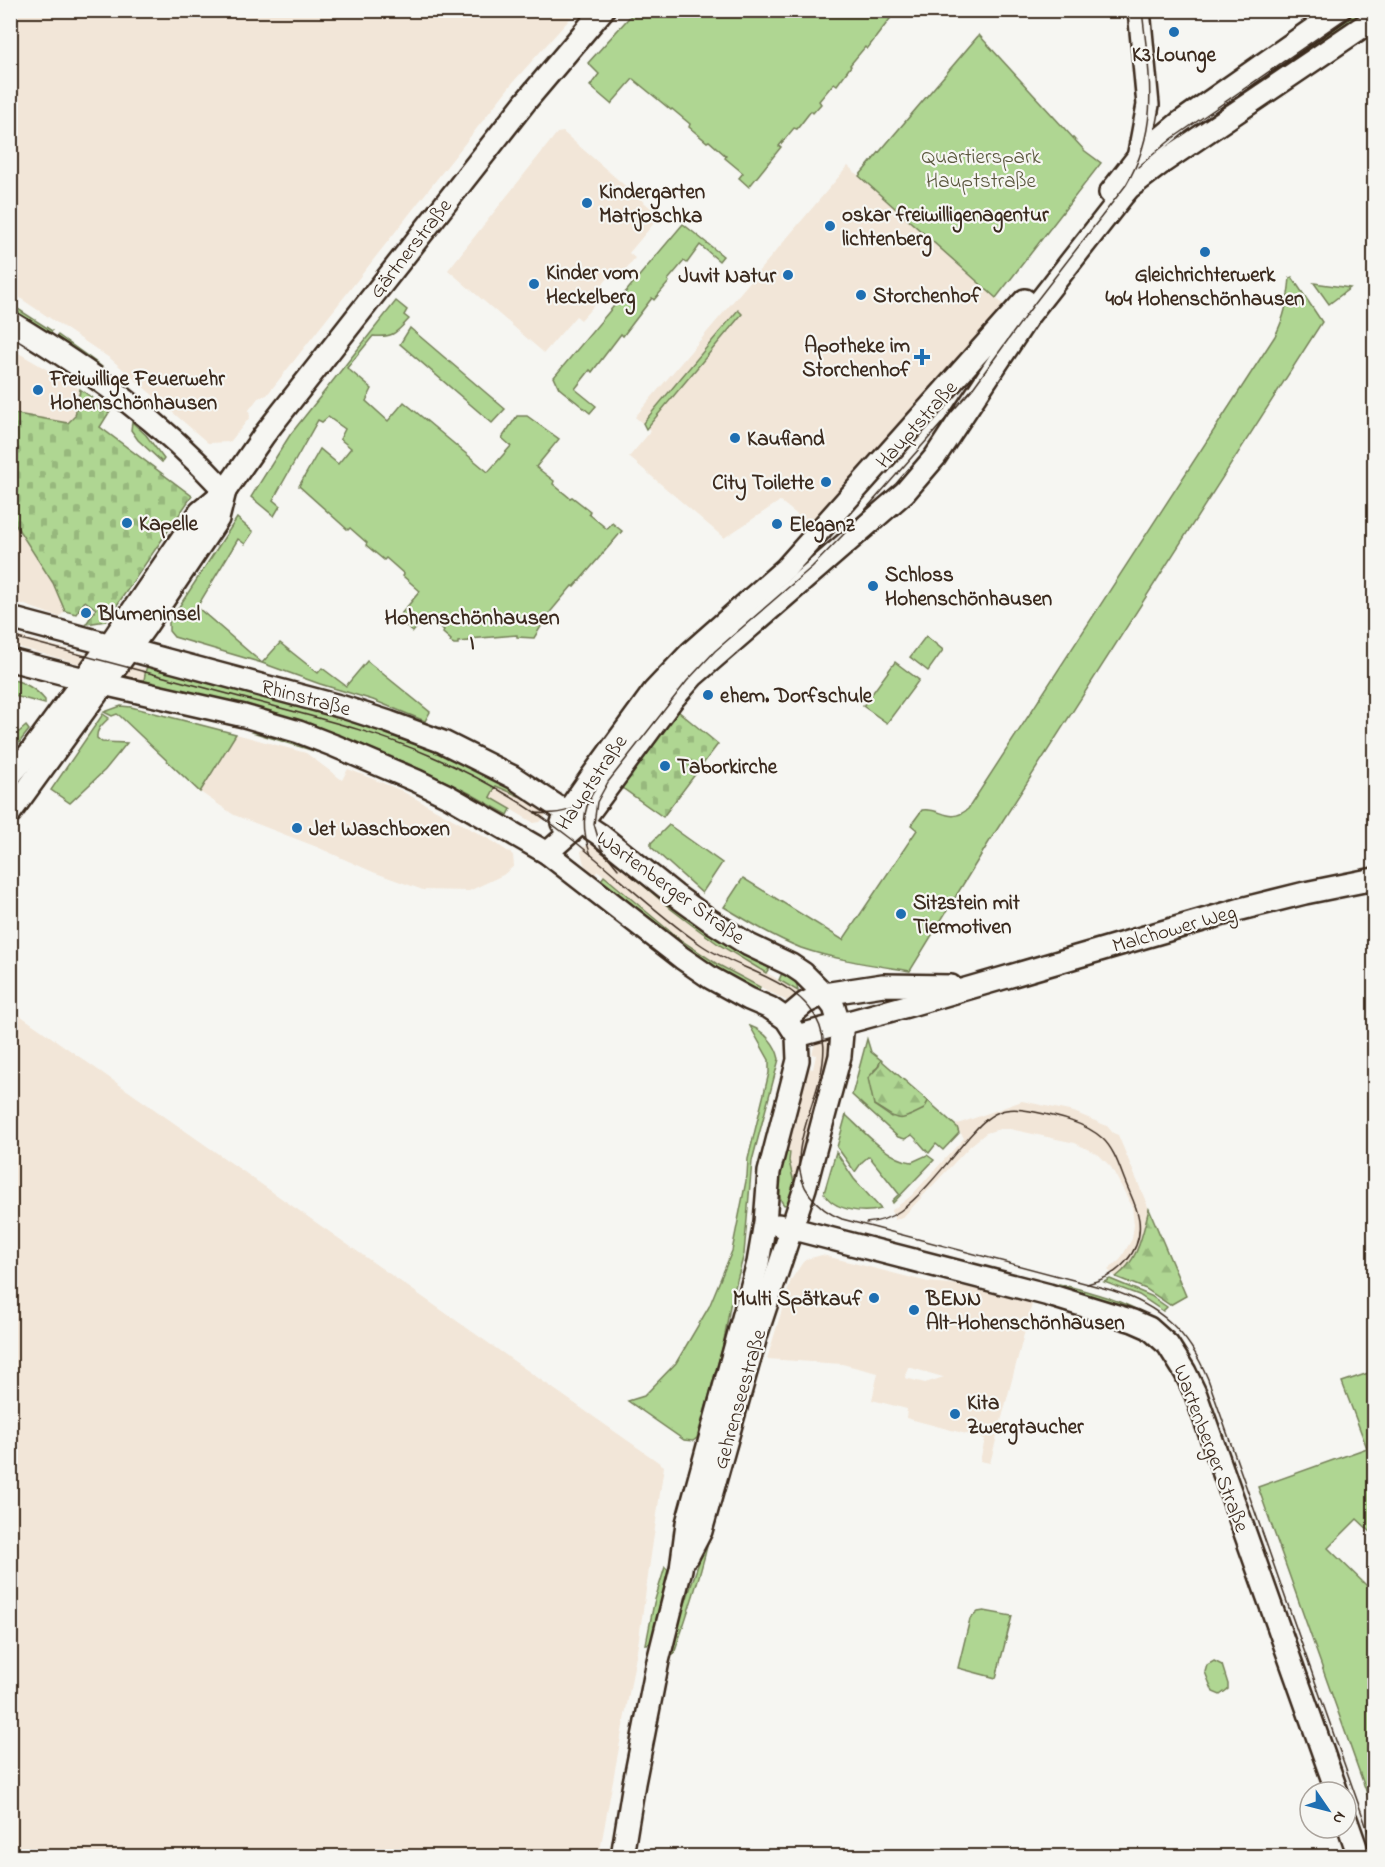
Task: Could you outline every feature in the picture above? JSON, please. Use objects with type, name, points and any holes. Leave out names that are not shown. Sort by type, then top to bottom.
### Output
[{"type":"main road","name":"Gärtnerstraße","points":[[112,652],[200,512],[225,491],[264,435],[376,291],[526,101],[603,10]]},
{"type":"main road","name":"Hauptstraße","points":[[1133,185],[1148,105],[1138,10]]},
{"type":"main road","name":"Hauptstraße","points":[[547,853],[574,817],[693,676],[905,492],[935,457],[1016,321],[1138,157],[1209,100],[1340,10]]},
{"type":"main road","name":"Hauptstraße","points":[[574,817],[654,691],[705,640],[773,582],[1016,321],[1133,185],[1374,18]]},
{"type":"main road","points":[[1148,105],[1203,135]]},
{"type":"main road","points":[[10,322],[93,374],[125,398],[208,472],[225,491]]},
{"type":"main road","points":[[832,518],[836,528],[843,535],[853,538]]},
{"type":"main road","name":"Rhinstraße","points":[[10,618],[112,652],[343,707],[389,722],[443,742],[513,777],[574,817]]},
{"type":"main road","points":[[10,813],[112,652]]},
{"type":"main road","points":[[10,776],[94,681],[112,652]]},
{"type":"main road","name":"Rhinstraße","points":[[10,660],[244,716],[299,732],[448,796],[547,853]]},
{"type":"main road","name":"Wartenberger Straße","points":[[574,817],[620,849],[675,895],[702,914],[749,945],[803,973],[834,1007],[842,1033],[840,1056],[792,1228]]},
{"type":"main road","points":[[547,853],[682,958],[711,978],[770,1008],[792,1028],[798,1060],[769,1172],[765,1222]]},
{"type":"main road","name":"Malchower Weg","points":[[792,1028],[840,1024],[1241,909],[1374,879]]},
{"type":"main road","name":"Malchower Weg","points":[[792,1028],[805,1003],[824,994],[883,986],[976,986]]},
{"type":"main road","name":"Wartenberger Straße","points":[[765,1222],[1113,1314],[1149,1328],[1159,1336],[1177,1357],[1196,1395],[1333,1780]]},
{"type":"main road","name":"Gehrenseestraße","points":[[622,1857],[635,1775],[658,1661],[681,1569],[687,1523],[755,1275],[765,1222]]},
{"type":"main road","name":"Gehrenseestraße","points":[[681,1569],[701,1531],[757,1333],[792,1228]]},
{"type":"main road","points":[[1353,1840],[1359,1857]]},
{"type":"shaded area","points":[[11,10],[577,11],[514,81],[267,395],[258,398],[249,410],[250,417],[230,442],[208,443],[111,359],[11,292]]},
{"type":"shaded area","points":[[563,132],[660,216],[629,253],[635,258],[620,276],[614,271],[592,297],[597,302],[581,320],[576,316],[544,353],[448,270],[557,133]]},
{"type":"shaded area","points":[[848,166],[1008,309],[815,529],[780,501],[724,538],[629,457],[651,431],[635,417]]},
{"type":"shaded area","points":[[10,348],[80,389],[75,416],[68,423],[11,413]]},
{"type":"shaded area","points":[[10,518],[53,583],[65,611],[59,617],[11,600]]},
{"type":"shaded area","points":[[10,634],[85,655],[80,664],[11,645]]},
{"type":"shaded area","points":[[129,665],[146,669],[144,681],[122,675]]},
{"type":"shaded area","points":[[236,734],[306,753],[342,780],[348,769],[400,790],[494,842],[513,855],[514,866],[503,875],[469,891],[423,890],[234,815],[200,792]]},
{"type":"shaded area","points":[[496,785],[528,800],[542,803],[546,810],[545,817],[540,822],[534,823],[490,797]]},
{"type":"shaded area","points":[[590,844],[596,844],[692,925],[736,955],[798,991],[796,994],[789,1002],[717,964],[679,939],[598,871],[594,875],[590,871],[584,864],[581,852]]},
{"type":"shaded area","points":[[11,1009],[664,1466],[638,1645],[599,1856],[11,1856]]},
{"type":"shaded area","points":[[828,1037],[832,1040],[831,1059],[827,1058],[824,1072],[827,1073],[795,1187],[789,1161],[790,1152],[785,1151],[808,1068],[813,1069],[816,1055],[812,1054],[815,1044]]},
{"type":"shaded area","points":[[1022,1101],[1074,1112],[1107,1126],[1118,1135],[1149,1209],[1136,1254],[1125,1270],[1116,1277],[1108,1270],[1120,1260],[1132,1239],[1134,1225],[1132,1206],[1111,1167],[1099,1155],[1075,1143],[1010,1129],[986,1133],[970,1146],[904,1216],[895,1220],[891,1211],[911,1196],[964,1138],[955,1125]]},
{"type":"shaded area","points":[[822,1255],[928,1282],[960,1285],[1032,1304],[990,1463],[980,1461],[985,1439],[906,1418],[907,1409],[872,1400],[878,1373],[842,1364],[767,1359],[791,1280],[807,1259]],"holes":[[[908,1367],[944,1377],[925,1383],[905,1378]]]},
{"type":"green space","points":[[635,11],[896,11],[867,49],[865,47],[850,65],[837,85],[834,83],[819,101],[821,104],[813,113],[811,111],[797,129],[794,128],[749,187],[739,178],[743,173],[725,158],[726,156],[633,79],[611,104],[590,86],[599,74],[588,63]]},
{"type":"green space","points":[[1350,11],[1374,11],[1226,114],[1219,103],[1235,89]]},
{"type":"green space","name":"Quartierspark Hauptstraße","points":[[979,35],[1085,151],[1101,163],[996,298],[859,176]]},
{"type":"green space","points":[[683,224],[723,256],[719,261],[700,245],[687,263],[684,261],[668,280],[669,282],[654,300],[652,298],[623,336],[621,334],[592,372],[590,370],[575,389],[596,406],[590,413],[559,388],[554,377]]},
{"type":"green space","points":[[1292,277],[1322,322],[989,842],[910,971],[841,959],[801,948],[724,907],[743,878],[843,940],[917,830],[911,825],[922,810],[950,816],[961,814],[968,809],[1275,336],[1284,315]]},
{"type":"green space","points":[[1314,283],[1350,288],[1329,304]]},
{"type":"green space","points":[[396,301],[407,310],[404,315],[409,319],[394,334],[373,336],[347,368],[372,389],[366,401],[388,421],[404,402],[488,472],[511,446],[502,438],[517,416],[527,416],[559,439],[536,467],[570,498],[572,497],[590,511],[589,514],[607,529],[612,523],[622,531],[541,623],[534,638],[517,637],[517,635],[469,639],[469,641],[454,644],[443,633],[444,630],[426,616],[413,632],[397,619],[420,591],[386,558],[384,560],[350,528],[348,530],[299,486],[320,449],[338,464],[351,448],[340,439],[345,429],[328,417],[322,422],[318,420],[273,500],[280,506],[274,516],[251,497],[290,435]]},
{"type":"green space","points":[[10,304],[52,331],[47,337],[44,335],[44,330],[11,309]]},
{"type":"green space","points":[[738,310],[742,314],[646,429],[643,423]]},
{"type":"green space","points":[[410,328],[505,409],[492,423],[400,344]]},
{"type":"green space","points":[[58,335],[97,363],[167,419],[166,421],[109,379],[109,373],[76,351],[71,352],[54,341]]},
{"type":"green space","points":[[80,389],[110,411],[100,427],[192,496],[106,621],[86,624],[96,609],[85,601],[76,614],[65,611],[53,583],[11,518],[11,413],[68,423],[75,416]]},
{"type":"green space","points":[[132,422],[146,435],[164,459],[162,462],[138,440],[131,430]]},
{"type":"green space","points":[[237,518],[253,532],[245,544],[238,539],[197,607],[262,663],[174,637],[169,631],[169,622]]},
{"type":"green space","points":[[926,636],[943,650],[928,671],[910,657]]},
{"type":"green space","points":[[280,643],[318,673],[322,668],[346,686],[367,661],[430,712],[425,721],[373,700],[262,663]]},
{"type":"green space","points":[[895,662],[919,680],[887,723],[863,706]]},
{"type":"green space","points":[[149,665],[253,695],[293,702],[405,735],[522,790],[519,796],[496,786],[490,797],[511,809],[508,815],[407,763],[300,727],[136,685],[139,680],[144,680]]},
{"type":"green space","points":[[11,679],[34,689],[45,700],[45,704],[11,695]]},
{"type":"green space","points":[[121,706],[236,734],[200,792],[120,716],[117,714],[112,716],[104,712]]},
{"type":"green space","points":[[678,711],[718,744],[663,817],[621,787]]},
{"type":"green space","points":[[103,714],[109,718],[99,729],[97,738],[102,742],[127,743],[105,770],[70,803],[51,790]]},
{"type":"green space","points":[[26,726],[29,730],[11,753],[11,736]]},
{"type":"green space","points":[[254,730],[319,750],[317,752],[252,732]]},
{"type":"green space","points":[[669,825],[722,863],[702,893],[651,847],[651,843]]},
{"type":"green space","points":[[618,857],[690,918],[728,944],[770,967],[766,973],[718,944],[671,909],[615,861]]},
{"type":"green space","points":[[604,876],[679,939],[717,964],[760,987],[758,991],[727,976],[693,954],[601,880]]},
{"type":"green space","points":[[783,971],[796,981],[798,991],[779,980]]},
{"type":"green space","points":[[750,1026],[769,1039],[779,1059],[752,1161],[744,1254],[730,1306],[723,1346],[697,1438],[693,1441],[684,1440],[628,1401],[644,1396],[676,1363],[709,1307],[732,1251],[747,1176],[748,1159],[769,1073],[769,1060]]},
{"type":"green space","points":[[867,1039],[871,1052],[881,1060],[874,1070],[874,1105],[891,1117],[924,1109],[928,1101],[957,1127],[959,1133],[943,1150],[936,1144],[929,1153],[912,1135],[905,1139],[898,1137],[852,1095]]},
{"type":"green space","points":[[881,1060],[928,1101],[924,1109],[908,1117],[898,1118],[874,1105],[868,1078]]},
{"type":"green space","points":[[846,1115],[877,1144],[894,1156],[912,1162],[927,1155],[934,1160],[893,1203],[892,1201],[899,1194],[869,1156],[855,1172],[837,1147]]},
{"type":"green space","points":[[785,1151],[790,1152],[789,1161],[795,1187],[789,1204],[784,1205],[779,1187]]},
{"type":"green space","points":[[836,1152],[854,1179],[881,1209],[850,1210],[835,1204],[824,1193]]},
{"type":"green space","points":[[1149,1209],[1186,1296],[1170,1305],[1146,1289],[1116,1277],[1135,1255]]},
{"type":"green space","points":[[1110,1279],[1151,1296],[1167,1307],[1163,1311],[1139,1295],[1104,1282]]},
{"type":"green space","points":[[1059,1284],[1118,1301],[1152,1318],[1150,1321],[1064,1291]]},
{"type":"green space","points":[[1374,1371],[1374,1535],[1357,1519],[1328,1548],[1367,1586],[1374,1577],[1374,1813],[1258,1487],[1367,1448],[1342,1382]]},
{"type":"green space","points":[[715,1505],[703,1562],[674,1654],[669,1652]]},
{"type":"green space","points":[[665,1567],[671,1573],[653,1643],[646,1644],[654,1603]]},
{"type":"green space","points":[[978,1612],[1012,1616],[996,1678],[958,1668],[970,1619]]},
{"type":"green space","points":[[1214,1661],[1222,1665],[1228,1684],[1228,1689],[1220,1695],[1213,1692],[1205,1672],[1207,1665]]},
{"type":"tram line","points":[[618,869],[601,848],[594,824],[597,802],[608,782],[687,681],[715,651],[812,567],[973,388],[1034,304],[1126,185],[1144,142],[1150,100],[1142,10]]},
{"type":"tram line","points":[[1138,167],[1173,138],[1358,10]]},
{"type":"tram line","points":[[10,636],[363,731],[431,756],[505,794],[573,840],[700,944],[780,984],[791,991],[814,1014],[823,1040],[822,1066],[800,1147],[800,1172],[810,1195],[824,1210],[842,1219],[1111,1290],[1144,1304],[1170,1322],[1191,1347],[1208,1379],[1374,1848]]},
{"type":"tram line","points":[[591,855],[584,822],[587,805],[595,789]]},
{"type":"tram line","points":[[535,813],[564,812],[591,799]]},
{"type":"tram line","points":[[866,1223],[888,1218],[909,1204],[927,1187],[978,1127],[994,1114],[1018,1109],[1058,1117],[1086,1127],[1106,1142],[1113,1152],[1139,1220],[1137,1243],[1126,1262],[1108,1276],[1087,1284]]},
{"type":"place","name":"K3 Lounge","points":[[1174,32]]},
{"type":"place","name":"Kindergarten Matrjoschka","points":[[587,203]]},
{"type":"place","name":"oskar freiwilligenagentur lichtenberg","points":[[830,226]]},
{"type":"place","name":"Gleichrichterwerk 404 Hohenschönhausen","points":[[1205,252]]},
{"type":"place","name":"Juvit Natur","points":[[788,275]]},
{"type":"place","name":"Kinder vom Heckelberg","points":[[534,284]]},
{"type":"place","name":"Storchenhof","points":[[861,295]]},
{"type":"place","name":"Apotheke im Storchenhof","points":[[922,357]]},
{"type":"place","name":"Freiwillige Feuerwehr Hohenschönhausen","points":[[38,390]]},
{"type":"place","name":"Kaufland","points":[[735,438]]},
{"type":"place","name":"City Toilette","points":[[826,482]]},
{"type":"place","name":"Kapelle","points":[[127,523]]},
{"type":"place","name":"Eleganz","points":[[777,524]]},
{"type":"place","name":"Schloss Hohenschönhausen","points":[[873,586]]},
{"type":"place","name":"Blumeninsel","points":[[86,613]]},
{"type":"place","name":"ehem. Dorfschule","points":[[708,695]]},
{"type":"place","name":"Taborkirche","points":[[665,766]]},
{"type":"place","name":"Jet Waschboxen","points":[[297,828]]},
{"type":"place","name":"Sitzstein mit Tiermotiven","points":[[901,914]]},
{"type":"place","name":"Multi Spätkauf","points":[[874,1298]]},
{"type":"place","name":"BENN Alt-Hohenschönhausen","points":[[914,1310]]},
{"type":"place","name":"Kita Zwergtaucher","points":[[955,1414]]},
{"type":"district","name":"Hohenschönhausen I","points":[[472,628]]}]
